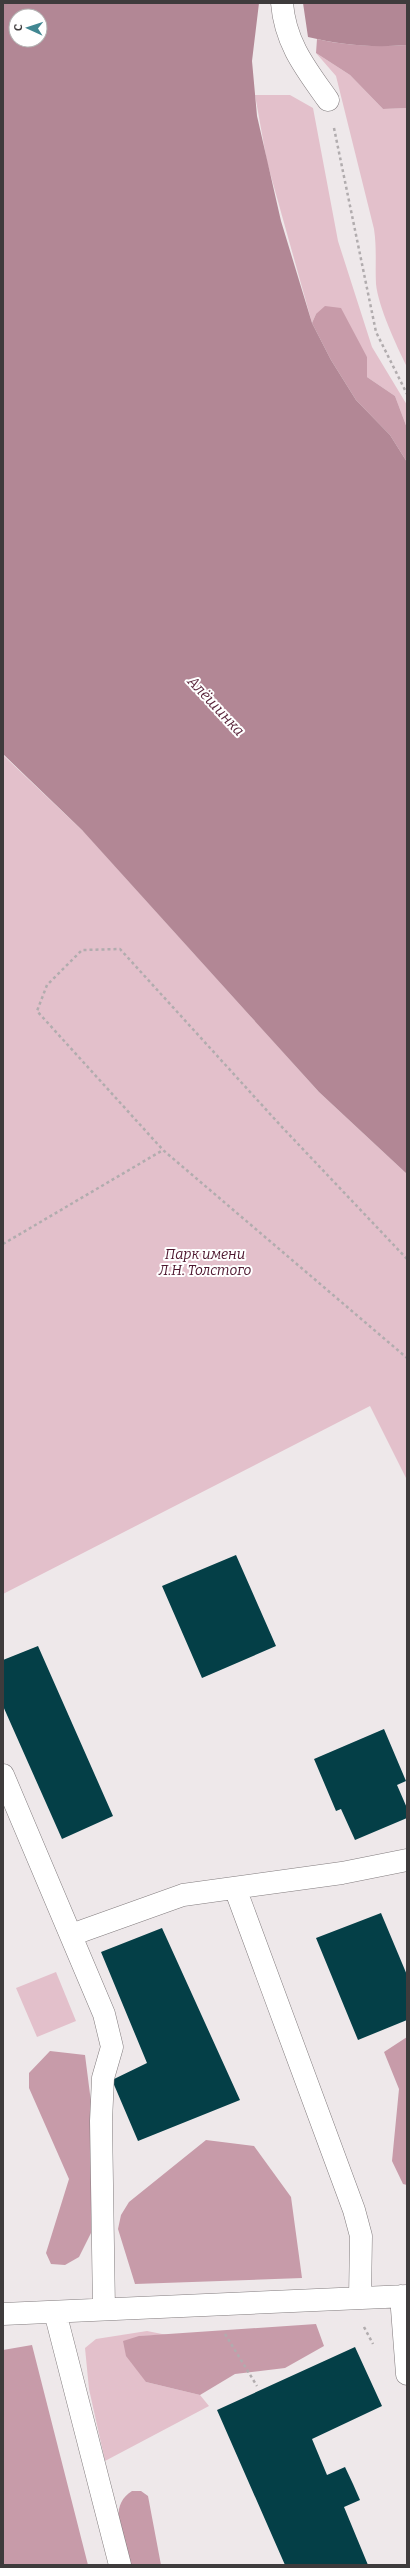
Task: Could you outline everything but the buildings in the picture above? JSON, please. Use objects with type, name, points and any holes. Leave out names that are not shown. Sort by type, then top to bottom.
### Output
[{"type":"street","points":[[282,3],[283,14],[296,56],[328,100]]},
{"type":"street","points":[[3,1775],[104,2014],[112,2047],[103,2078],[101,2120],[104,2309]]},
{"type":"street","points":[[71,1935],[183,1895],[342,1873],[407,1860]]},
{"type":"street","points":[[235,1888],[354,2210],[361,2236],[360,2298]]},
{"type":"street","points":[[3,2314],[404,2296],[407,2374]]},
{"type":"street","points":[[55,2312],[120,2565]]},
{"type":"path","points":[[328,100],[376,332],[407,394]]},
{"type":"path","points":[[407,1260],[281,1126],[120,949],[82,950],[47,985],[37,1011],[163,1150],[407,1358]]},
{"type":"path","points":[[3,1244],[163,1150]]},
{"type":"path","points":[[206,2305],[257,2386]]},
{"type":"green space","points":[[316,53],[350,75],[383,109],[407,108],[407,367],[388,326],[377,293],[374,229],[336,76]]},
{"type":"green space","points":[[255,95],[290,95],[313,108],[338,241],[372,347],[407,405],[407,428],[395,396],[367,377],[367,357],[316,314],[312,323],[267,162]]},
{"type":"green space","name":"Парк имени Л.Н. Толстого","points":[[3,755],[85,833],[319,1092],[407,1174],[407,1480],[370,1406],[3,1594]]},
{"type":"green space","points":[[56,1972],[76,2021],[37,2037],[16,1988]]},
{"type":"green space","points":[[147,2331],[167,2335],[139,2336],[146,2382],[200,2395],[209,2406],[105,2461],[89,2389],[85,2348],[96,2339]]},
{"type":"shaded area","points":[[317,39],[362,45],[407,45],[407,108],[383,109],[350,75],[316,53]]},
{"type":"shaded area","points":[[325,306],[341,308],[367,357],[367,377],[395,396],[407,428],[407,462],[390,435],[356,400],[331,360],[312,323],[316,314]]},
{"type":"shaded area","points":[[407,2037],[407,2185],[403,2184],[392,2161],[399,2089],[384,2052]]},
{"type":"shaded area","points":[[50,2051],[85,2055],[91,2102],[91,2233],[79,2257],[65,2265],[51,2264],[46,2253],[69,2179],[29,2088],[29,2073]]},
{"type":"shaded area","points":[[206,2140],[254,2146],[291,2197],[302,2278],[135,2284],[118,2229],[121,2215],[129,2202]]},
{"type":"shaded area","points":[[316,2324],[324,2346],[285,2368],[235,2374],[200,2395],[146,2382],[126,2356],[123,2341],[139,2336]]},
{"type":"shaded area","points":[[32,2345],[88,2565],[3,2565],[3,2350]]},
{"type":"shaded area","points":[[132,2491],[141,2491],[148,2496],[161,2565],[131,2565],[121,2535],[118,2515],[124,2498]]},
{"type":"water","name":"Алёшинка","points":[[3,3],[259,3],[252,61],[257,116],[281,221],[312,323],[331,360],[356,400],[390,435],[407,462],[407,1174],[319,1092],[82,830],[3,754]]},
{"type":"water","points":[[303,3],[407,3],[407,45],[357,45],[308,37]]}]
